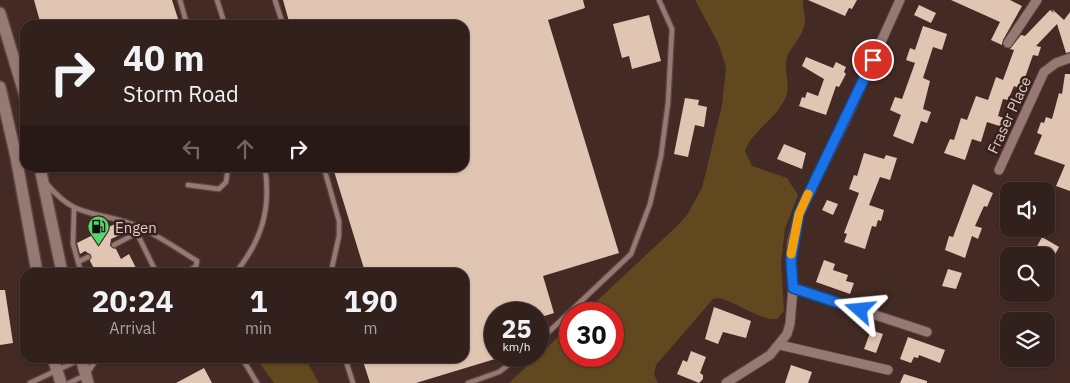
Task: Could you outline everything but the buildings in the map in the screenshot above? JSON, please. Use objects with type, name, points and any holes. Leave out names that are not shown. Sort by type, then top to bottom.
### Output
[{"type":"main road","points":[[0,13],[20,79]]},
{"type":"main road","points":[[0,87],[16,158],[35,268]]},
{"type":"main road","points":[[42,173],[61,268]]},
{"type":"main road","points":[[55,363],[61,383]]},
{"type":"main road","points":[[82,363],[87,379]]},
{"type":"street","points":[[726,383],[770,355],[780,345],[790,324],[793,288],[791,260],[799,214],[848,115],[900,0]]},
{"type":"street","points":[[1008,43],[1037,0]]},
{"type":"street","name":"Fraser Place","points":[[999,170],[1044,72],[1056,63],[1070,58]]},
{"type":"street","points":[[793,288],[927,332]]},
{"type":"street","points":[[780,345],[888,370]]},
{"type":"lane","points":[[180,0],[186,20]]},
{"type":"lane","points":[[217,0],[223,20]]},
{"type":"lane","points":[[275,0],[281,20]]},
{"type":"lane","points":[[549,332],[631,254],[650,204],[661,156],[669,84],[672,29],[659,0]]},
{"type":"lane","points":[[188,185],[219,189],[226,182],[227,172]]},
{"type":"lane","points":[[239,268],[256,245],[264,219],[267,198],[265,172]]},
{"type":"lane","points":[[325,172],[337,212],[339,229],[332,268]]},
{"type":"lane","points":[[42,173],[59,198],[74,209],[133,225],[197,261],[196,266],[193,268]]},
{"type":"lane","points":[[74,209],[73,239],[80,268]]},
{"type":"lane","points":[[133,225],[154,268]]},
{"type":"lane","points":[[114,245],[137,233]]},
{"type":"lane","points":[[78,262],[88,257]]},
{"type":"lane","points":[[30,383],[55,363]]},
{"type":"lane","points":[[69,383],[87,379],[95,363]]},
{"type":"lane","points":[[245,363],[257,383]]},
{"type":"lane","points":[[347,363],[353,383]]},
{"type":"lane","points":[[468,383],[492,376],[505,367]]},
{"type":"shaded area","points":[[695,0],[803,0],[805,23],[787,57],[787,94],[776,113],[753,137],[745,151],[752,166],[787,178],[798,195],[785,229],[781,263],[784,311],[777,319],[769,318],[760,316],[725,300],[713,299],[656,365],[654,374],[658,383],[509,383],[526,367],[549,367],[549,346],[559,336],[559,367],[624,367],[624,302],[596,302],[678,225],[687,215],[702,188],[722,105],[726,68],[719,45]]},
{"type":"shaded area","points":[[260,363],[308,363],[319,383],[274,383]]},
{"type":"slow traffic","points":[[791,254],[799,214],[808,194]]},
{"type":"place","name":"Engen","points":[[99,246]]},
{"type":"route","points":[[860,310],[793,288],[791,260],[792,243],[799,214],[873,60]]}]
